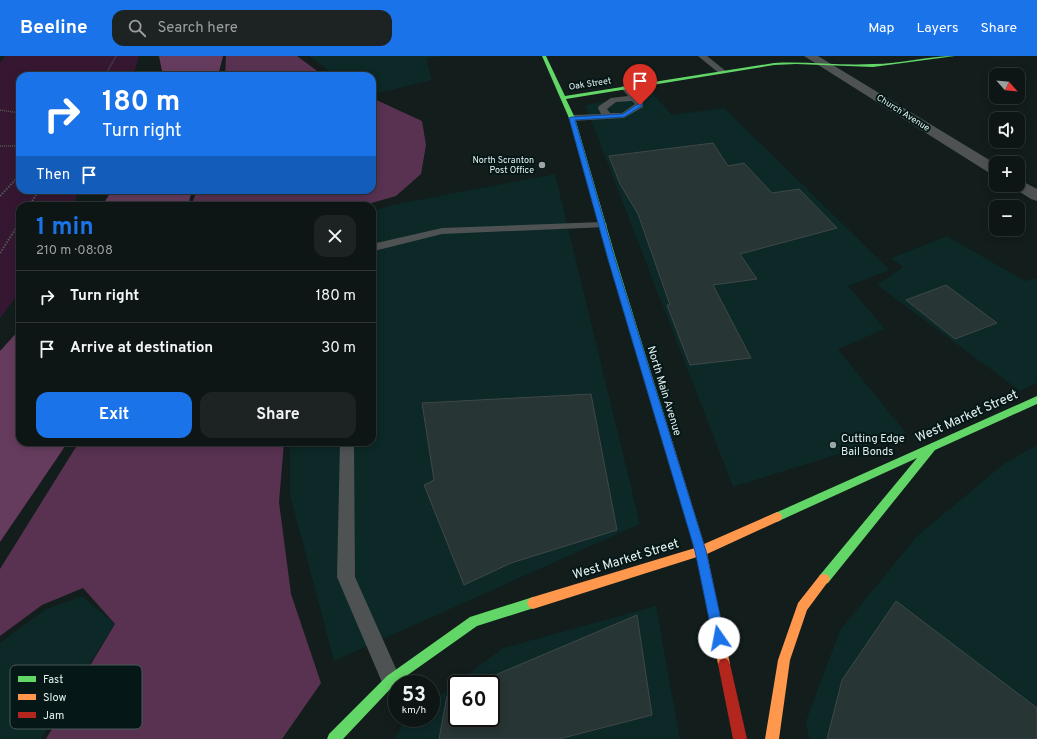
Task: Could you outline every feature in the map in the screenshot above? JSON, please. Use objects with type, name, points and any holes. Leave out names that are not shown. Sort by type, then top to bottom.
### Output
[{"type":"main road","name":"North Main Avenue","points":[[544,56],[572,118],[602,225],[701,551],[740,739]]},
{"type":"main road","name":"Oak Street","points":[[564,98],[794,62],[870,66],[953,56]]},
{"type":"main road","name":"West Market Street","points":[[398,675],[474,621],[701,551],[1037,400]]},
{"type":"main road","points":[[772,739],[784,660],[802,607],[933,446]]},
{"type":"main road","name":"West Market Street","points":[[334,739],[388,683]]},
{"type":"street","name":"Church Avenue","points":[[810,56],[989,167]]},
{"type":"street","points":[[1025,188],[1037,196]]},
{"type":"lane","points":[[702,56],[723,72]]},
{"type":"lane","points":[[572,118],[624,115],[640,105],[626,88]]},
{"type":"lane","points":[[607,116],[602,108],[614,100],[634,98]]},
{"type":"lane","points":[[376,247],[442,231],[602,225]]},
{"type":"lane","points":[[347,446],[346,577],[389,675]]},
{"type":"path","points":[[107,72],[116,56]]},
{"type":"path","points":[[0,110],[16,112]]},
{"type":"path","points":[[0,146],[16,146]]},
{"type":"path","points":[[0,196],[16,179]]},
{"type":"path","points":[[0,253],[16,228]]},
{"type":"shaded area","points":[[5,56],[139,56],[134,72],[16,72],[16,194],[77,194],[75,202],[16,202],[16,296],[0,318],[0,63]]},
{"type":"shaded area","points":[[159,56],[223,56],[219,72],[162,72]]},
{"type":"shaded area","points":[[226,56],[297,56],[319,72],[225,72]]},
{"type":"shaded area","points":[[309,56],[445,56],[426,58],[432,80],[376,94],[376,72],[331,72]]},
{"type":"shaded area","points":[[652,93],[672,115],[724,108],[890,270],[848,286],[885,329],[838,349],[906,433],[733,487],[585,105]]},
{"type":"shaded area","points":[[376,100],[422,121],[426,145],[421,174],[396,196],[375,202],[192,202],[196,194],[376,194]]},
{"type":"shaded area","points":[[555,174],[640,524],[334,661],[290,495],[290,446],[376,446],[376,210],[392,205]]},
{"type":"shaded area","points":[[110,194],[191,194],[189,202],[104,202]]},
{"type":"shaded area","points":[[947,236],[1025,281],[1037,278],[1037,383],[1020,391],[877,285],[903,267],[891,258]]},
{"type":"shaded area","points":[[16,333],[16,446],[65,446],[0,542],[0,351]]},
{"type":"shaded area","points":[[1037,445],[1037,739],[809,739],[806,721],[840,630],[917,536],[1005,463]]},
{"type":"shaded area","points":[[77,446],[284,446],[279,502],[291,594],[321,683],[282,739],[46,739],[52,729],[142,729],[142,665],[90,665],[115,624],[83,588],[42,605],[0,636],[0,569]]},
{"type":"shaded area","points":[[82,596],[115,624],[89,665],[10,665],[10,729],[47,729],[41,739],[0,739],[0,643],[46,609]]},
{"type":"shaded area","points":[[656,606],[680,739],[395,739],[401,727],[440,727],[440,695],[448,689],[448,727],[500,727],[500,675],[467,675],[503,648]]},
{"type":"building","points":[[713,143],[728,166],[744,163],[772,193],[799,189],[837,228],[740,254],[757,279],[713,285],[751,358],[690,365],[667,305],[670,305],[638,214],[620,184],[609,156]]},
{"type":"building","points":[[946,285],[997,323],[955,339],[906,300]]},
{"type":"building","points":[[591,394],[617,530],[511,563],[464,585],[424,485],[434,480],[422,403]]},
{"type":"building","points":[[896,601],[1037,708],[1037,739],[827,739],[842,680]]},
{"type":"building","points":[[637,615],[652,715],[559,739],[439,739],[448,696],[448,727],[500,727],[500,675],[495,675]]},
{"type":"traffic: fast","points":[[544,56],[572,118],[612,259],[668,444]]},
{"type":"traffic: fast","points":[[564,98],[774,64],[796,63],[873,66],[953,56]]},
{"type":"traffic: fast","points":[[777,517],[1037,400]]},
{"type":"traffic: fast","points":[[824,579],[930,450]]},
{"type":"traffic: fast","points":[[334,739],[391,680],[474,621],[533,603]]},
{"type":"traffic: slow","points":[[668,444],[701,551],[724,664]]},
{"type":"traffic: slow","points":[[533,603],[701,551],[777,517]]},
{"type":"traffic: slow","points":[[772,739],[784,660],[802,607],[824,579]]},
{"type":"traffic: jam","points":[[724,664],[740,739]]},
{"type":"place","name":"North Scranton Post Office","points":[[542,165]]},
{"type":"place","name":"Cutting Edge Bail Bonds","points":[[833,445]]},
{"type":"route","points":[[640,105],[624,115],[572,118],[612,259],[701,551],[719,638]]}]
